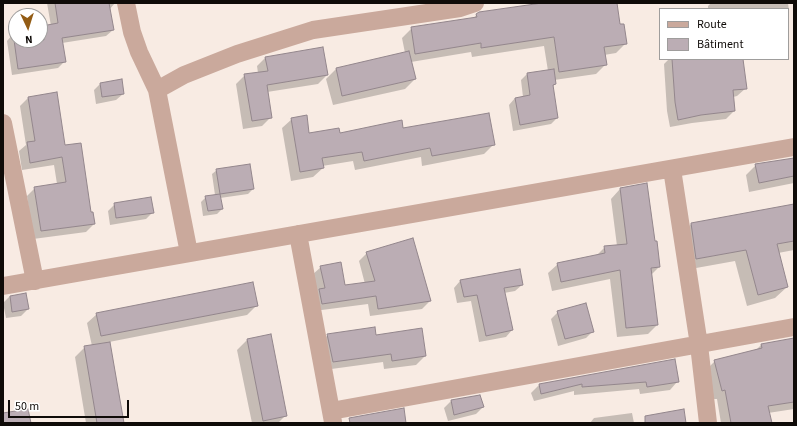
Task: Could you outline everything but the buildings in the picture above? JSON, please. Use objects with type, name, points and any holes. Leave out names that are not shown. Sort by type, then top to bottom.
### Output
[{"type":"street","points":[[126,3],[132,32],[139,52],[157,90],[188,253]]},
{"type":"street","points":[[157,90],[184,75],[237,54],[313,30],[460,8],[475,3]]},
{"type":"street","points":[[3,122],[35,280]]},
{"type":"street","points":[[3,286],[794,147]]},
{"type":"street","points":[[672,169],[699,345],[708,423]]},
{"type":"street","points":[[298,234],[332,417],[794,327]]}]
